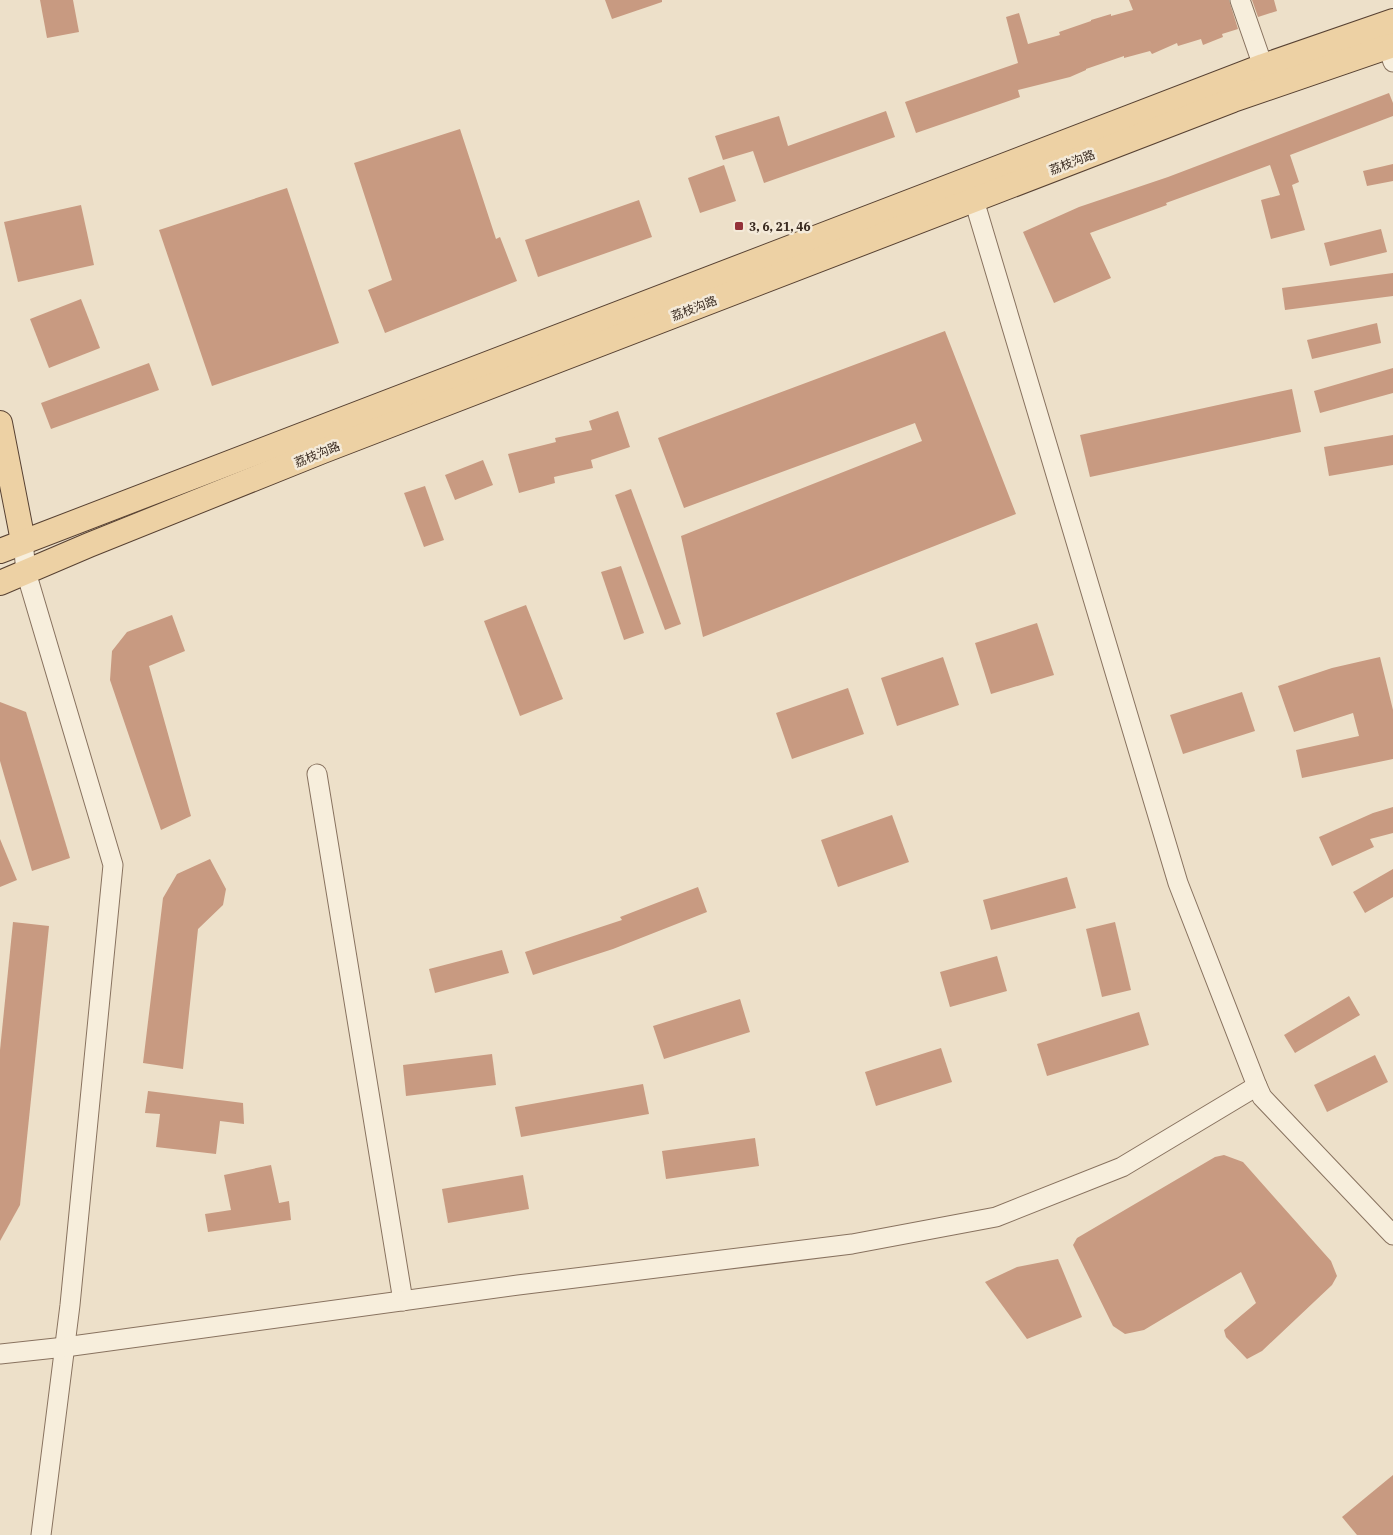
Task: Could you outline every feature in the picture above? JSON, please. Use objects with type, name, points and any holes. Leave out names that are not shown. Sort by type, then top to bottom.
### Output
[{"type":"main road","name":"荔枝沟路","points":[[0,551],[1263,66],[1393,21]]},
{"type":"main road","name":"荔枝沟路","points":[[0,583],[89,545],[323,452],[1233,100],[1391,51]]},
{"type":"main road","points":[[0,424],[23,541]]},
{"type":"street","points":[[1240,0],[1263,66]]},
{"type":"street","points":[[974,200],[1178,883],[1257,1086],[1262,1097],[1393,1235]]},
{"type":"street","points":[[23,541],[26,572],[114,865],[65,1347],[41,1535]]},
{"type":"street","points":[[317,774],[403,1301]]},
{"type":"street","points":[[0,1354],[852,1244],[996,1217],[1122,1167],[1257,1086]]},
{"type":"building","points":[[40,0],[73,0],[79,32],[47,38]]},
{"type":"building","points":[[605,0],[662,0],[662,2],[612,19]]},
{"type":"building","points":[[1129,0],[1229,0],[1238,29],[1222,34],[1223,37],[1203,45],[1201,39],[1178,46],[1177,43],[1152,54],[1150,51],[1124,58],[1124,56],[1086,69],[1070,77],[1018,90],[1020,97],[916,133],[905,102],[1018,63],[1006,17],[1019,13],[1028,44],[1060,35],[1059,32],[1091,20],[1133,10]]},
{"type":"building","points":[[1252,0],[1274,0],[1277,11],[1258,17]]},
{"type":"building","points":[[1389,93],[1393,103],[1393,116],[1290,155],[1299,182],[1292,185],[1305,230],[1271,239],[1261,200],[1280,195],[1270,165],[1090,233],[1111,278],[1054,303],[1023,232],[1079,207],[1168,177]]},
{"type":"building","points":[[886,111],[895,137],[764,183],[753,151],[723,160],[715,136],[779,116],[788,146]]},
{"type":"building","points":[[460,129],[496,239],[500,237],[517,281],[385,333],[368,290],[392,280],[354,163]]},
{"type":"building","points":[[1393,164],[1393,181],[1367,186],[1363,171]]},
{"type":"building","points":[[724,165],[736,201],[700,213],[688,178]]},
{"type":"building","points":[[287,188],[339,343],[212,386],[159,230]]},
{"type":"building","points":[[639,200],[652,237],[538,277],[525,240]]},
{"type":"building","points":[[81,205],[94,265],[18,282],[4,222]]},
{"type":"building","points":[[1381,229],[1387,252],[1330,266],[1324,243]]},
{"type":"building","points":[[1393,273],[1393,296],[1285,310],[1282,288]]},
{"type":"building","points":[[81,299],[100,348],[49,368],[30,319]]},
{"type":"building","points":[[1377,323],[1381,343],[1312,359],[1307,340]]},
{"type":"building","points":[[945,331],[1016,514],[703,637],[681,536],[922,441],[915,423],[684,508],[658,438]]},
{"type":"building","points":[[149,363],[159,390],[51,429],[41,403]]},
{"type":"building","points":[[1393,368],[1393,393],[1320,413],[1314,391]]},
{"type":"building","points":[[1292,389],[1301,432],[1090,477],[1080,435]]},
{"type":"building","points":[[618,411],[630,447],[591,460],[593,468],[554,477],[555,483],[519,493],[508,454],[556,442],[555,438],[592,430],[589,421]]},
{"type":"building","points":[[1393,435],[1393,465],[1329,476],[1324,447]]},
{"type":"building","points":[[483,460],[493,485],[455,500],[445,475]]},
{"type":"building","points":[[425,486],[444,540],[424,547],[404,493]]},
{"type":"building","points":[[631,489],[681,624],[665,630],[615,495]]},
{"type":"building","points":[[621,566],[644,633],[624,640],[601,572]]},
{"type":"building","points":[[526,605],[563,699],[520,716],[484,621]]},
{"type":"building","points":[[172,615],[185,651],[149,666],[191,816],[161,830],[110,680],[112,651],[127,632]]},
{"type":"building","points":[[1037,623],[1054,675],[991,694],[975,643]]},
{"type":"building","points":[[943,657],[959,705],[897,726],[881,678]]},
{"type":"building","points":[[1380,657],[1393,710],[1393,759],[1302,778],[1296,750],[1359,736],[1353,713],[1294,732],[1278,686],[1332,668]]},
{"type":"building","points":[[848,688],[864,734],[792,759],[776,713]]},
{"type":"building","points":[[1242,692],[1255,731],[1183,754],[1170,715]]},
{"type":"building","points":[[0,702],[26,712],[70,858],[32,871],[0,761]]},
{"type":"building","points":[[1393,807],[1393,833],[1370,839],[1374,847],[1332,866],[1319,837],[1373,813]]},
{"type":"building","points":[[892,815],[909,862],[838,887],[821,840]]},
{"type":"building","points":[[0,839],[17,880],[0,887]]},
{"type":"building","points":[[210,859],[226,889],[223,905],[198,929],[183,1069],[143,1063],[163,898],[177,874]]},
{"type":"building","points":[[1393,869],[1393,897],[1365,913],[1353,892]]},
{"type":"building","points":[[1067,877],[1076,908],[991,930],[983,900]]},
{"type":"building","points":[[698,887],[707,912],[613,949],[533,975],[525,952],[622,920],[620,917]]},
{"type":"building","points":[[13,922],[49,926],[20,1205],[0,1241],[0,1050]]},
{"type":"building","points":[[1115,922],[1131,990],[1102,997],[1086,929]]},
{"type":"building","points":[[502,950],[509,973],[435,993],[429,969]]},
{"type":"building","points":[[997,956],[1007,991],[950,1007],[940,972]]},
{"type":"building","points":[[1349,996],[1360,1015],[1295,1053],[1284,1035]]},
{"type":"building","points":[[740,999],[750,1032],[664,1059],[653,1026]]},
{"type":"building","points":[[1139,1012],[1149,1045],[1047,1076],[1037,1044]]},
{"type":"building","points":[[941,1048],[952,1082],[876,1106],[865,1072]]},
{"type":"building","points":[[492,1054],[496,1085],[406,1096],[403,1065]]},
{"type":"building","points":[[1375,1055],[1388,1082],[1327,1112],[1314,1085]]},
{"type":"building","points":[[643,1084],[649,1114],[521,1137],[515,1107]]},
{"type":"building","points":[[148,1091],[243,1103],[244,1124],[220,1121],[216,1154],[156,1147],[160,1114],[145,1113]]},
{"type":"building","points":[[755,1138],[759,1166],[666,1179],[662,1151]]},
{"type":"building","points":[[1224,1155],[1243,1162],[1331,1261],[1337,1276],[1332,1285],[1262,1351],[1247,1359],[1226,1337],[1224,1330],[1256,1303],[1241,1272],[1144,1330],[1125,1334],[1113,1326],[1073,1245],[1077,1238],[1215,1157]]},
{"type":"building","points":[[271,1165],[279,1203],[289,1201],[291,1220],[208,1232],[205,1214],[231,1210],[224,1175]]},
{"type":"building","points":[[523,1175],[529,1209],[448,1223],[442,1189]]},
{"type":"building","points":[[1058,1259],[1082,1317],[1027,1339],[985,1282],[1017,1267]]},
{"type":"building","points":[[1393,1475],[1393,1535],[1357,1535],[1342,1517]]},
{"type":"place","name":"3, 6, 21, 46","points":[[739,226]]}]
